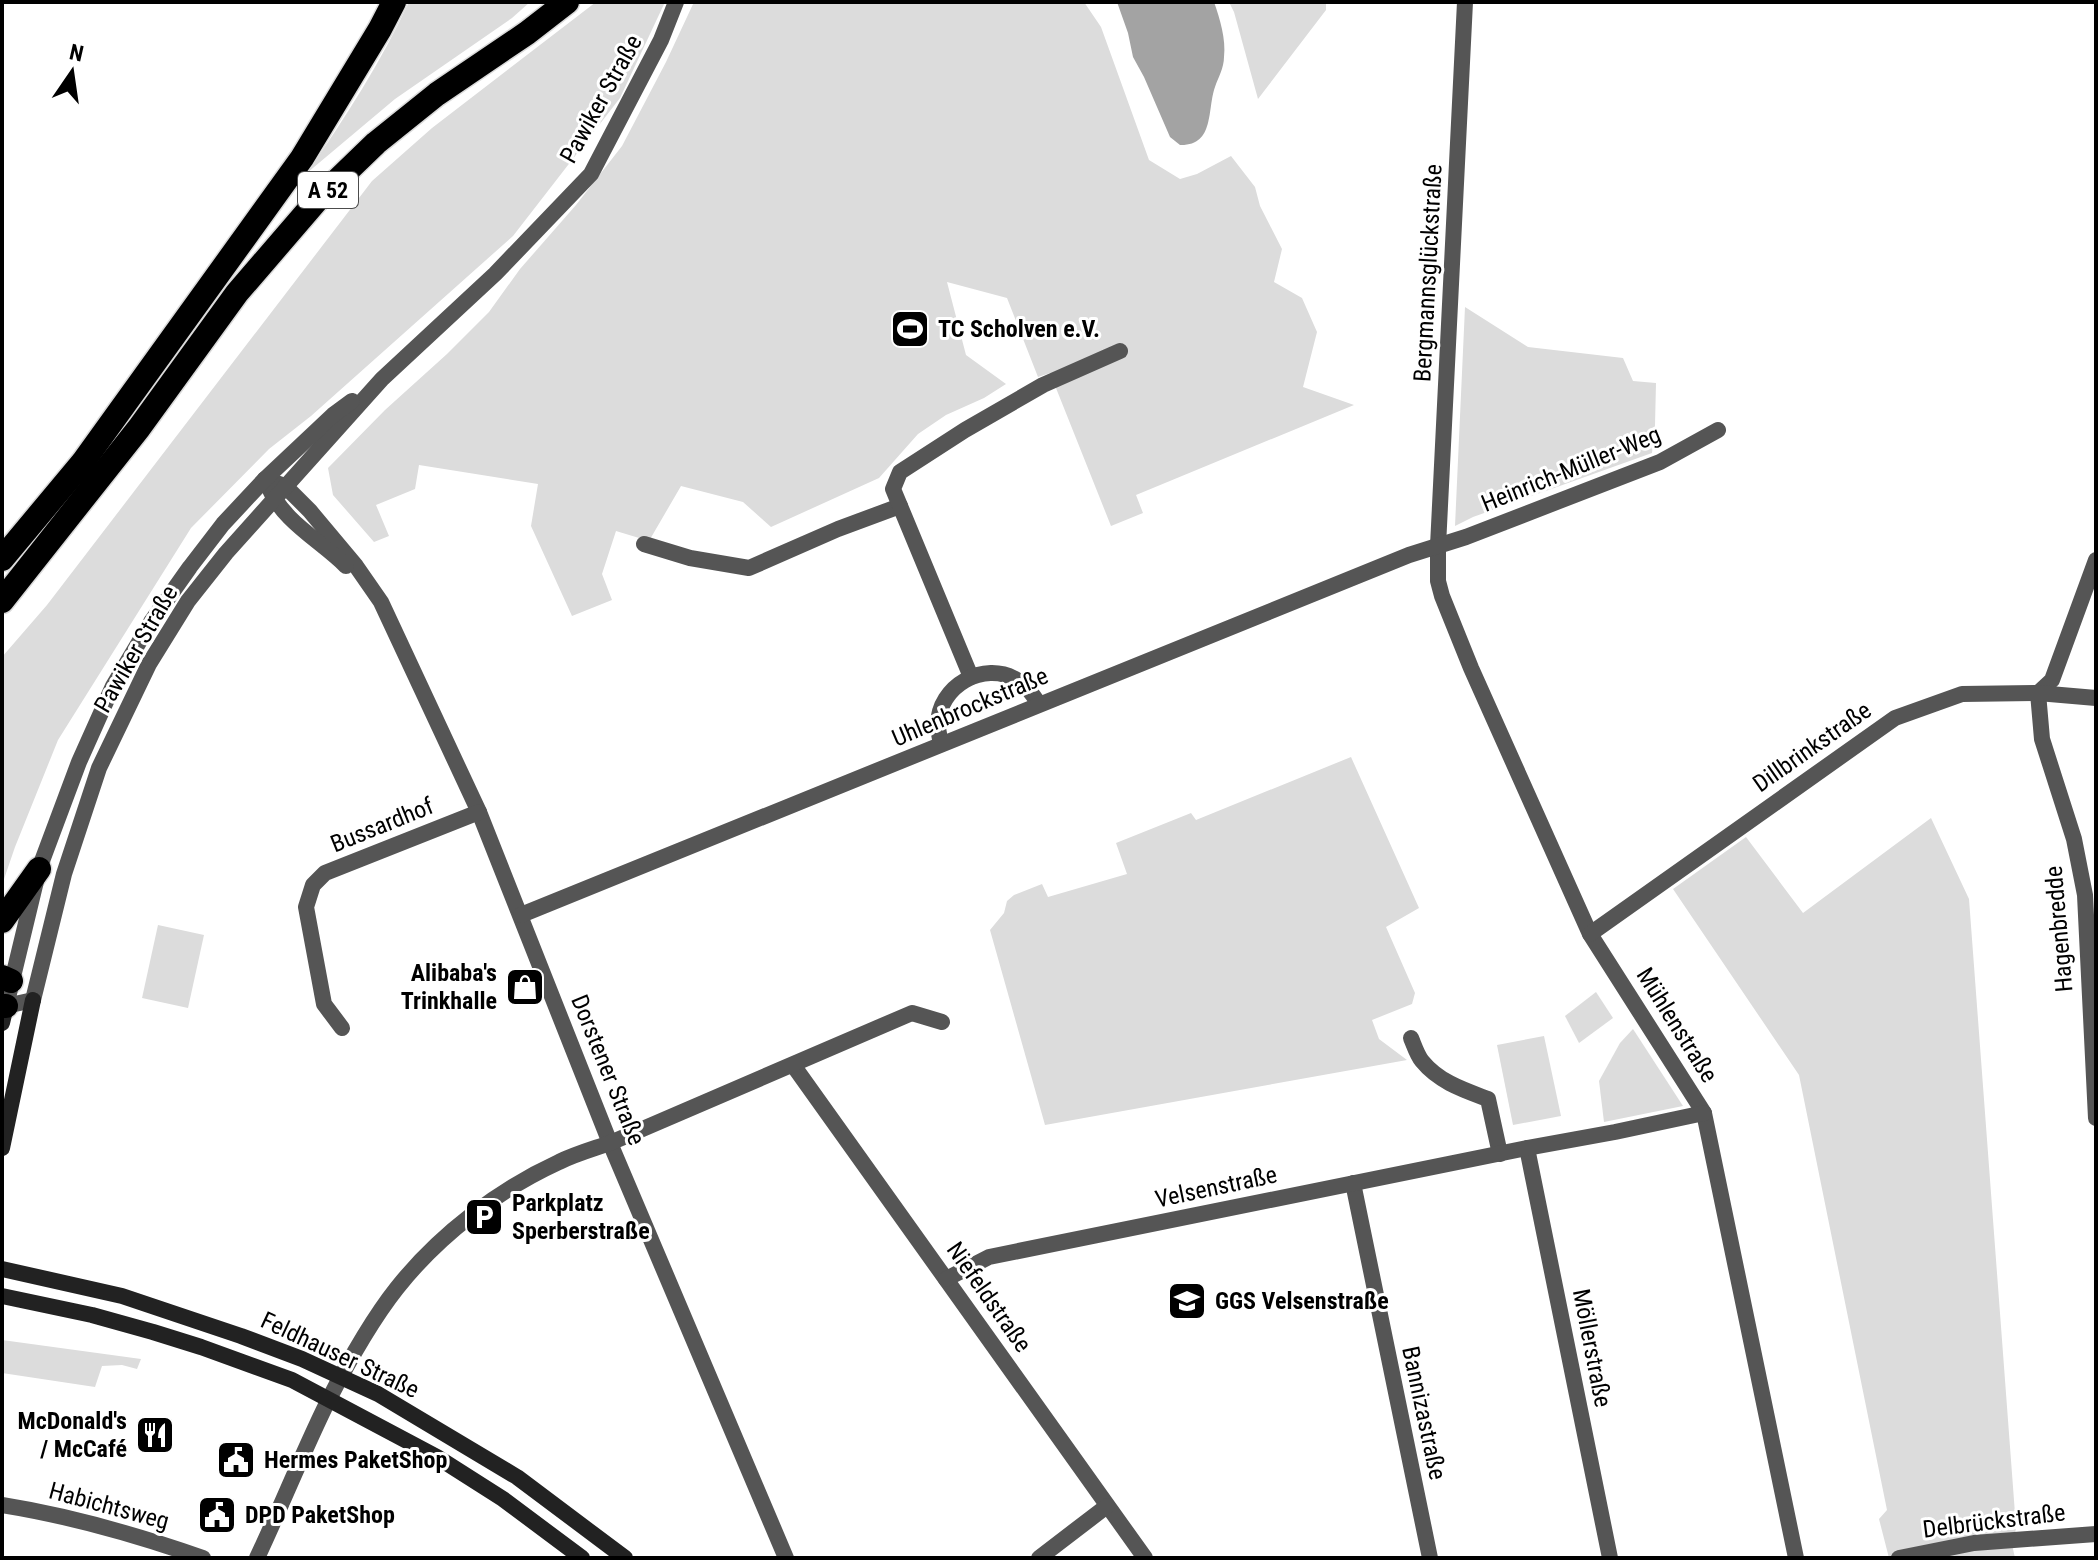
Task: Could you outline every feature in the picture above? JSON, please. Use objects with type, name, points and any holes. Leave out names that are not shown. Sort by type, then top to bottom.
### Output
[{"type":"highway","name":"A 52","points":[[2,559],[83,462],[302,158],[394,2]]},
{"type":"highway","name":"A 52","points":[[2,601],[139,428],[237,293],[318,199],[376,143],[437,94],[567,2]]},
{"type":"highway","points":[[2,921],[39,869]]},
{"type":"main road","name":"Pawiker Straße","points":[[2,1148],[33,1000]]},
{"type":"main road","name":"Feldhauser Straße","points":[[2,1269],[122,1296],[302,1359],[378,1394],[517,1477],[625,1558]]},
{"type":"main road","name":"Feldhauser Straße","points":[[2,1296],[92,1315],[177,1339],[292,1380],[437,1457],[503,1499],[582,1558]]},
{"type":"street","name":"Pawiker Straße","points":[[382,379],[333,415],[265,479],[223,524],[151,622],[113,686],[79,762],[39,869],[7,979],[3,1012],[33,1000],[64,874],[99,768],[149,664],[188,601],[279,492],[382,379],[495,274],[591,174],[661,40],[676,2]]},
{"type":"street","name":"Bergmannsglückstraße","points":[[1438,546],[1465,2]]},
{"type":"street","points":[[971,677],[893,489],[900,472],[1043,385],[1120,351]]},
{"type":"street","name":"Heinrich-Müller-Weg","points":[[1438,546],[1660,462],[1718,430]]},
{"type":"street","name":"Dorstener Straße","points":[[265,479],[279,492],[297,526],[337,557],[381,602],[479,812],[610,1143],[786,1558]]},
{"type":"street","points":[[644,544],[690,558],[749,568],[900,506]]},
{"type":"street","name":"Uhlenbrockstraße","points":[[521,915],[1399,559],[1438,546]]},
{"type":"street","name":"Mühlenstraße","points":[[1438,546],[1438,581],[1448,610],[1590,934],[1704,1113],[1796,1558]]},
{"type":"street","points":[[2038,693],[2052,680],[2096,560]]},
{"type":"street","points":[[941,744],[938,724],[942,704],[954,688],[971,677],[987,673],[1003,674],[1018,680],[1039,704]]},
{"type":"street","name":"Dillbrinkstraße","points":[[1590,934],[1895,718],[1962,694],[2038,693],[2096,698]]},
{"type":"street","name":"Hagenbredde","points":[[2038,693],[2042,739],[2074,839],[2085,895],[2096,1118]]},
{"type":"street","name":"Bussardhof","points":[[342,1028],[324,1004],[306,907],[313,885],[325,873],[479,812]]},
{"type":"street","points":[[7,979],[33,1000]]},
{"type":"street","points":[[257,1558],[329,1399],[370,1327],[396,1289],[470,1217],[527,1178],[561,1160],[610,1143],[912,1013],[942,1022]]},
{"type":"street","points":[[1411,1038],[1421,1060],[1441,1079],[1488,1099],[1500,1154]]},
{"type":"street","name":"Niefeldstraße","points":[[793,1065],[1145,1558]]},
{"type":"street","name":"Velsenstraße","points":[[946,1279],[989,1257],[1704,1113]]},
{"type":"street","name":"Möllerstraße","points":[[1527,1148],[1610,1558]]},
{"type":"street","name":"Bannizastraße","points":[[1353,1183],[1430,1558]]},
{"type":"street","name":"Habichtsweg","points":[[2,1505],[111,1529],[203,1558]]},
{"type":"street","points":[[1039,1558],[1107,1506]]},
{"type":"street","name":"Delbrückstraße","points":[[1899,1558],[1974,1543],[2096,1534]]},
{"type":"shaded area","points":[[409,2],[530,2],[512,18],[395,99],[307,173],[362,89]]},
{"type":"shaded area","points":[[596,2],[665,2],[620,98],[513,236],[311,416],[269,449],[191,528],[58,740],[2,885],[2,657],[47,605],[372,181],[432,128]]},
{"type":"shaded area","points":[[694,2],[1084,2],[1101,27],[1149,160],[1180,179],[1197,174],[1231,156],[1255,187],[1260,206],[1282,249],[1274,282],[1302,298],[1317,332],[1303,387],[1354,405],[1136,495],[1143,513],[1111,526],[1050,373],[1038,377],[1007,298],[947,282],[966,355],[1006,384],[946,415],[918,434],[879,478],[771,527],[743,502],[681,486],[649,541],[616,531],[602,574],[612,600],[572,616],[531,526],[538,484],[419,465],[415,489],[376,505],[389,536],[374,542],[333,495],[328,468],[489,312],[520,269],[576,205],[622,146]]},
{"type":"shaded area","points":[[1117,2],[1214,2],[1223,36],[1224,61],[1215,87],[1208,125],[1199,139],[1191,144],[1180,145],[1170,137],[1133,57]]},
{"type":"shaded area","points":[[1229,2],[1326,2],[1326,10],[1258,99],[1234,12]]},
{"type":"shaded area","points":[[1465,307],[1528,347],[1623,358],[1633,381],[1656,383],[1652,453],[1455,526]]},
{"type":"shaded area","points":[[1351,757],[1419,908],[1386,927],[1415,993],[1412,1004],[1372,1020],[1379,1039],[1407,1060],[1045,1125],[990,930],[1004,913],[1007,901],[1042,884],[1048,897],[1127,874],[1116,843],[1191,813],[1196,820]]},
{"type":"shaded area","points":[[1931,818],[1969,899],[2016,1527],[2015,1558],[1912,1558],[1910,1554],[1889,1558],[1879,1519],[1887,1510],[1799,1075],[1673,889],[1746,837],[1803,913]]},
{"type":"shaded area","points":[[158,925],[204,935],[188,1008],[142,998]]},
{"type":"shaded area","points":[[1596,992],[1613,1018],[1579,1043],[1565,1016]]},
{"type":"shaded area","points":[[1633,1029],[1683,1106],[1604,1122],[1599,1081],[1620,1043]]},
{"type":"shaded area","points":[[1544,1036],[1561,1116],[1513,1125],[1497,1045]]},
{"type":"shaded area","points":[[2,1340],[141,1359],[137,1369],[122,1365],[102,1366],[95,1387],[2,1373]]},
{"type":"place","name":"TC Scholven e.V.","points":[[910,329]]},
{"type":"place","name":"Alibaba's Trinkhalle","points":[[525,987]]},
{"type":"place","name":"Parkplatz Sperberstraße","points":[[484,1217]]},
{"type":"place","name":"GGS Velsenstraße","points":[[1187,1301]]},
{"type":"place","name":"McDonald's / McCafé","points":[[155,1435]]},
{"type":"place","name":"Hermes PaketShop","points":[[236,1460]]},
{"type":"place","name":"DPD PaketShop","points":[[217,1515]]}]
